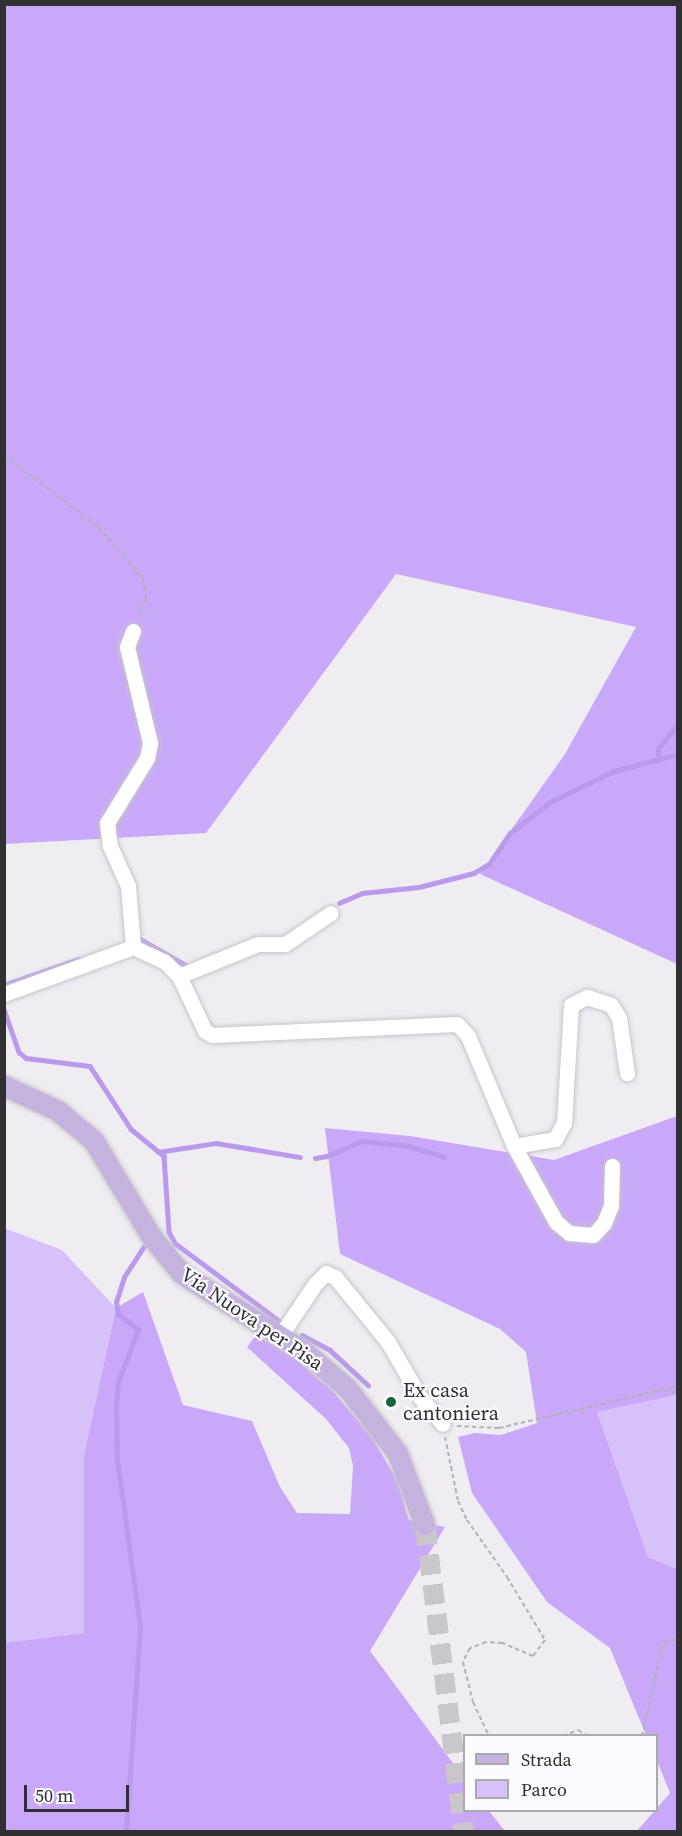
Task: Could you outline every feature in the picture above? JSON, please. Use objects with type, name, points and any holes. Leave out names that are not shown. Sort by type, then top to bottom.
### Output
[{"type":"main road","name":"Via Nuova per Pisa","points":[[4,1086],[58,1111],[93,1141],[151,1236],[182,1274],[329,1370],[370,1415],[406,1470],[425,1525]]},
{"type":"street","points":[[133,631],[127,647],[150,743],[147,758],[107,823],[110,846],[128,886],[133,947]]},
{"type":"street","points":[[179,976],[258,944],[285,944],[331,913]]},
{"type":"street","points":[[4,994],[133,947],[165,962],[179,976],[205,1031],[212,1035],[457,1024],[473,1046],[514,1146],[556,1222],[569,1233],[581,1236],[593,1235],[604,1223],[611,1206],[612,1166]]},
{"type":"street","points":[[514,1146],[555,1139],[564,1123],[571,1005],[587,997],[611,1005],[619,1018],[627,1073]]},
{"type":"street","points":[[279,1336],[315,1284],[326,1273],[335,1277],[388,1342],[420,1396],[442,1424]]},
{"type":"path","points":[[4,455],[98,527],[142,579],[146,599],[133,631]]},
{"type":"path","points":[[488,1734],[473,1702],[463,1662],[470,1648],[486,1642],[502,1643],[533,1656],[545,1640],[458,1501],[442,1424],[499,1428],[657,1391],[678,1392]]},
{"type":"path","points":[[642,1734],[660,1650],[665,1642],[678,1638]]},
{"type":"path","points":[[568,1734],[578,1730],[585,1734]]},
{"type":"green space","points":[[4,1228],[62,1250],[116,1308],[84,1455],[84,1633],[5,1643]]},
{"type":"green space","points":[[677,1395],[677,1569],[648,1557],[597,1412]]},
{"type":"shaded area","points":[[5,5],[677,5],[677,964],[480,874],[565,754],[636,627],[396,574],[206,833],[5,844]]},
{"type":"shaded area","points":[[677,1116],[677,1395],[597,1412],[648,1557],[677,1569],[677,1831],[637,1831],[654,1812],[658,1812],[658,1807],[670,1793],[658,1763],[658,1734],[646,1734],[610,1648],[547,1602],[472,1493],[458,1437],[475,1433],[501,1435],[537,1423],[526,1352],[500,1329],[340,1254],[325,1128],[410,1136],[554,1160]]},
{"type":"shaded area","points":[[143,1292],[183,1405],[252,1421],[280,1487],[297,1513],[350,1514],[353,1466],[349,1448],[326,1419],[247,1347],[256,1335],[293,1357],[332,1390],[371,1436],[397,1480],[409,1520],[445,1527],[370,1651],[463,1777],[463,1812],[490,1812],[505,1831],[5,1831],[4,1643],[84,1633],[84,1455],[116,1308]]},
{"type":"waterway","points":[[658,757],[658,749],[678,724]]},
{"type":"waterway","points":[[339,903],[362,893],[419,887],[474,873],[489,864],[510,833],[552,801],[614,771],[678,754]]},
{"type":"waterway","points":[[140,939],[189,967]]},
{"type":"waterway","points":[[4,985],[79,959]]},
{"type":"waterway","points":[[4,1009],[19,1052],[26,1058],[90,1066],[131,1129],[164,1156],[169,1232],[175,1243],[282,1323]]},
{"type":"waterway","points":[[315,1158],[327,1156],[362,1141],[409,1146],[444,1157]]},
{"type":"waterway","points":[[158,1152],[216,1143],[300,1157]]},
{"type":"waterway","points":[[126,1832],[140,1626],[117,1461],[116,1406],[118,1382],[138,1330],[118,1314],[116,1302],[124,1277],[143,1248]]},
{"type":"waterway","points":[[302,1335],[330,1350],[368,1385]]},
{"type":"tunnel","points":[[425,1525],[464,1832]]},
{"type":"place","name":"Ex casa cantoniera","points":[[391,1402]]}]
